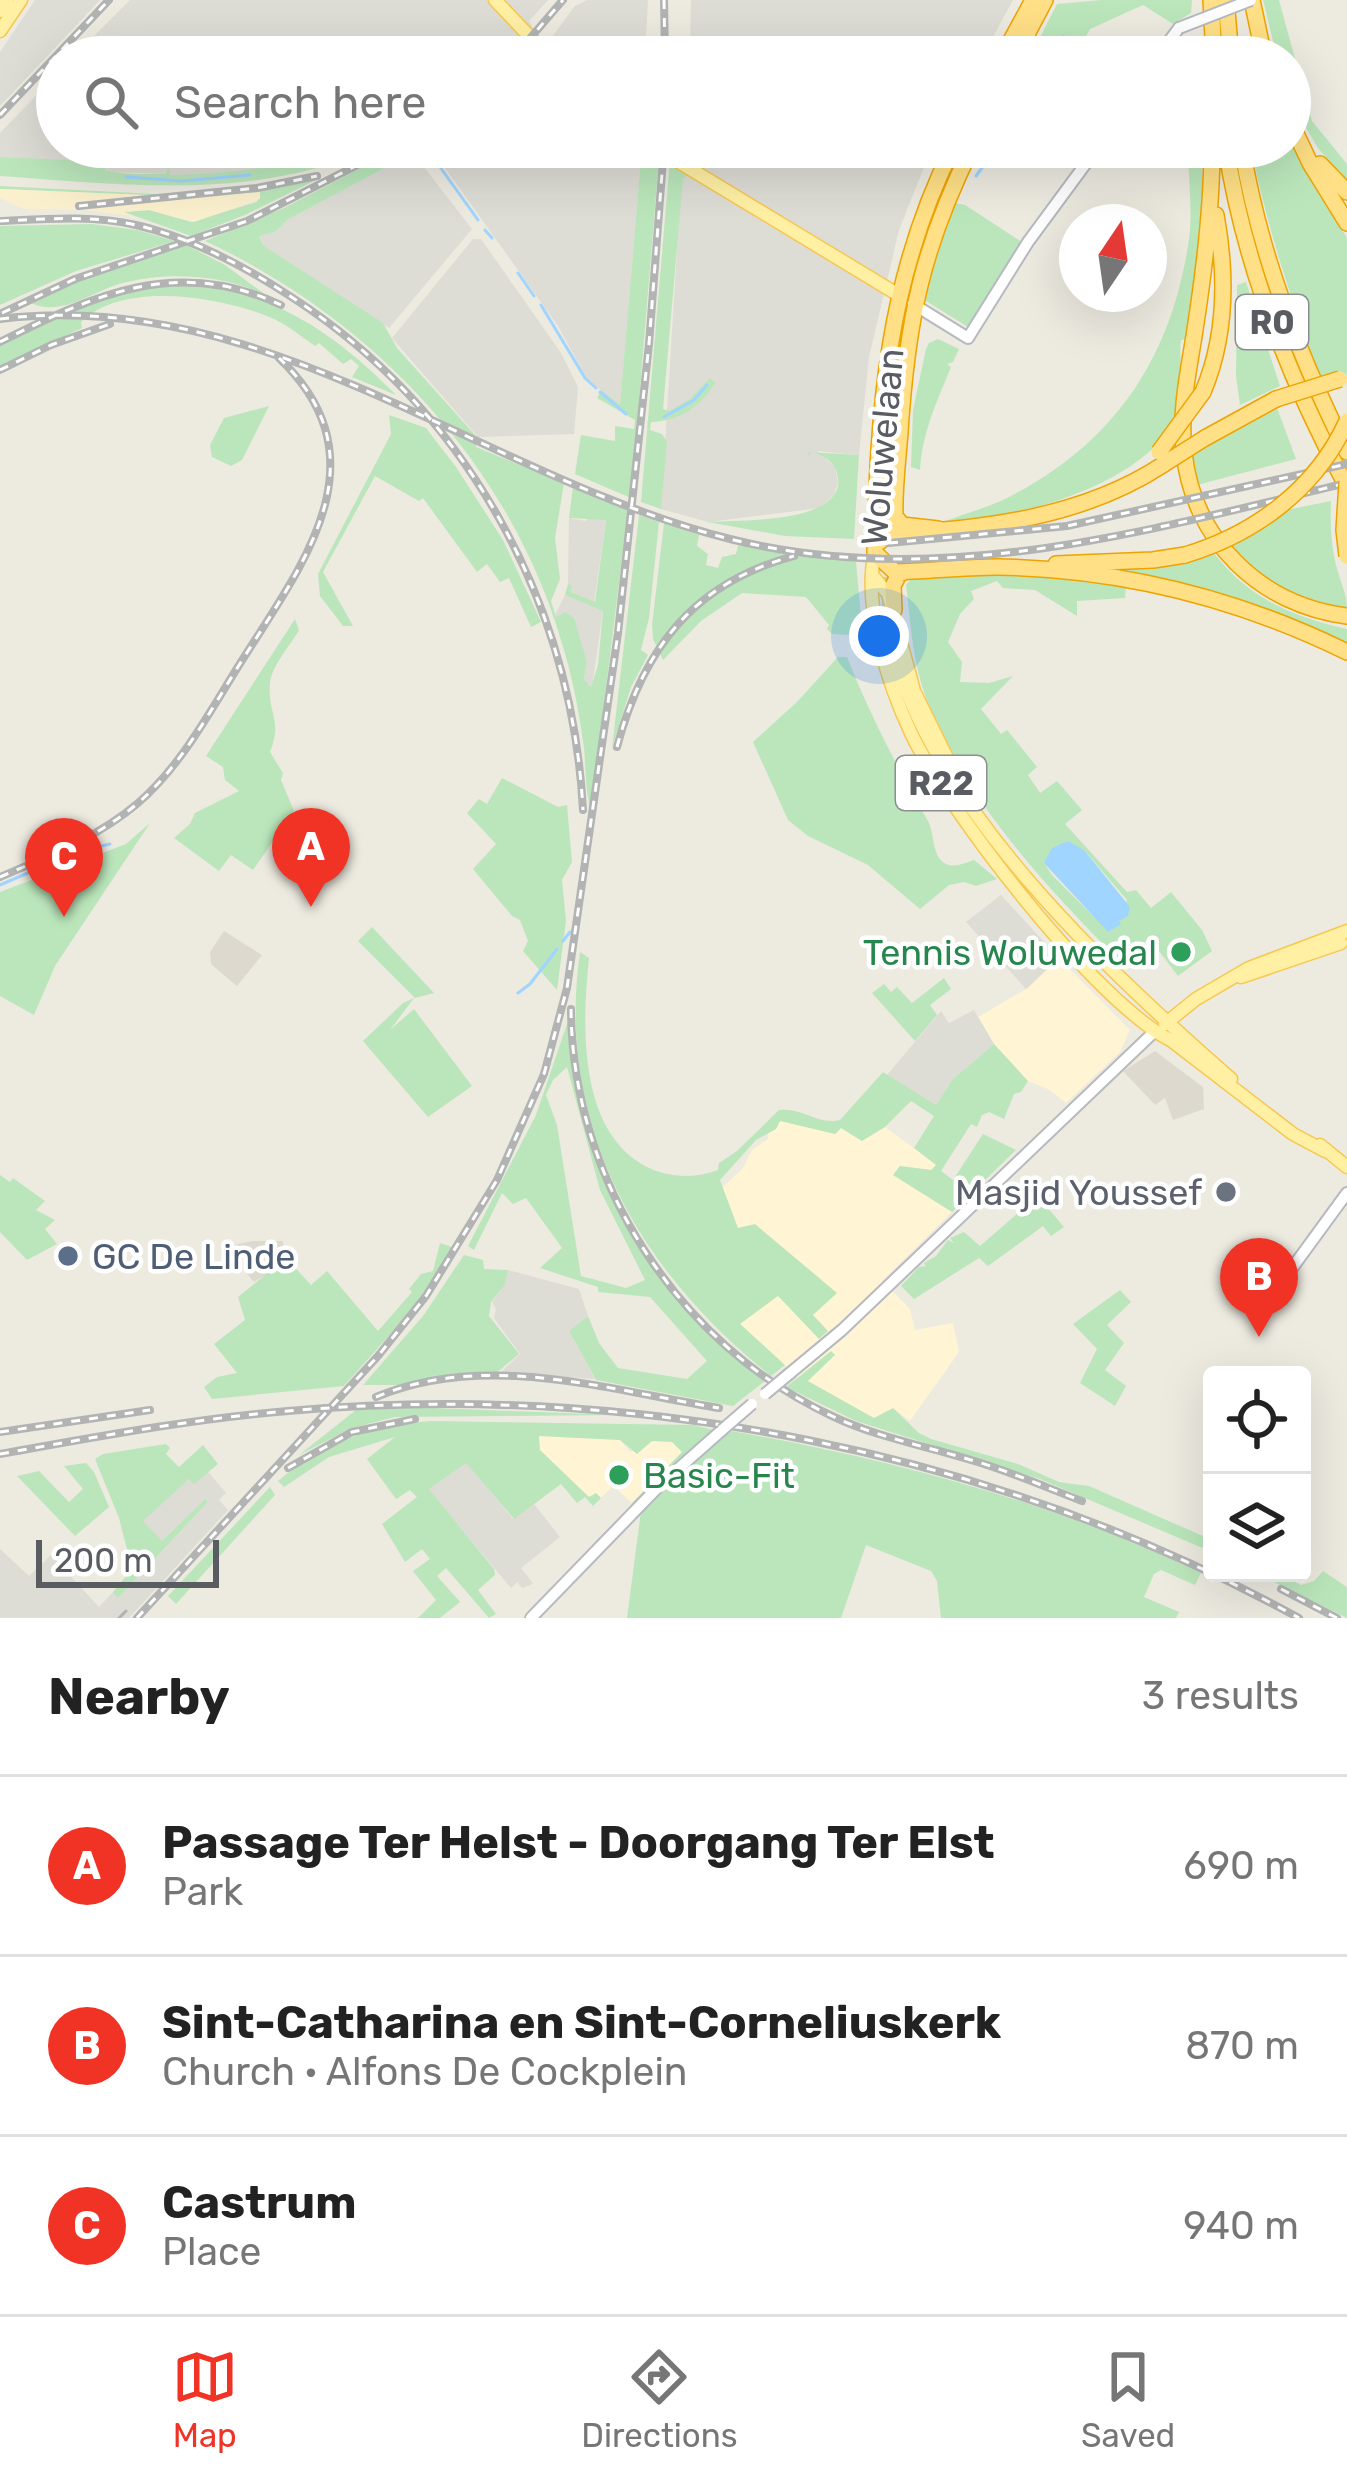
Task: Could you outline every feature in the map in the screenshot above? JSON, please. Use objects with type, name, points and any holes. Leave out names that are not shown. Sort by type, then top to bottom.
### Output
[{"type":"highway","points":[[1013,36],[1033,0]]},
{"type":"highway","points":[[1026,36],[1045,0]]},
{"type":"highway","points":[[1210,0],[1211,36]]},
{"type":"highway","points":[[1226,0],[1229,36]]},
{"type":"highway","points":[[1252,0],[1260,36]]},
{"type":"highway","points":[[1311,151],[1347,192]]},
{"type":"highway","points":[[1311,165],[1347,223]]},
{"type":"highway","name":"Woluwelaan","points":[[875,549],[887,359],[897,294],[944,168]]},
{"type":"highway","name":"Woluwelaan","points":[[916,268],[959,168]]},
{"type":"highway","name":"Woluwelaan","points":[[891,507],[913,304],[960,168]]},
{"type":"highway","points":[[1212,168],[1183,418],[1184,454],[1193,495],[1211,533],[1244,572],[1287,600],[1347,616]]},
{"type":"highway","name":"R0","points":[[1230,168],[1248,250],[1268,312],[1307,407],[1347,485]]},
{"type":"highway","name":"R0","points":[[1247,168],[1284,307],[1347,452]]},
{"type":"highway","points":[[908,572],[890,569],[875,549],[890,534],[1011,521],[1092,502],[1132,485],[1162,458],[1202,392],[1218,346],[1223,269],[1211,189]]},
{"type":"highway","points":[[897,294],[913,304]]},
{"type":"highway","points":[[1162,458],[1276,399],[1344,379]]},
{"type":"highway","name":"Woluwelaan","points":[[891,507],[893,419]]},
{"type":"highway","points":[[894,610],[894,583],[899,574],[1153,560],[1185,555],[1243,532],[1284,504],[1322,465],[1347,422]]},
{"type":"highway","points":[[1347,485],[1343,518],[1347,556]]},
{"type":"highway","points":[[891,507],[902,525],[938,529]]},
{"type":"highway","points":[[999,567],[1179,589],[1251,610],[1347,652]]},
{"type":"main road","points":[[0,11],[7,0]]},
{"type":"main road","points":[[0,32],[21,0]]},
{"type":"main road","points":[[496,0],[529,36]]},
{"type":"main road","points":[[1173,36],[1179,28],[1252,0]]},
{"type":"main road","points":[[689,168],[897,294]]},
{"type":"main road","points":[[913,304],[968,338],[1028,242],[1083,168]]},
{"type":"main road","name":"Woluwelaan","points":[[875,549],[878,635],[912,735],[1013,884],[1154,1032],[1324,1151]]},
{"type":"main road","name":"R22","points":[[873,576],[885,588],[894,610]]},
{"type":"main road","name":"Woluwelaan","points":[[894,610],[914,691],[982,818]]},
{"type":"main road","name":"Woluwelaan","points":[[892,647],[928,743],[982,818],[1085,941],[1238,1085],[1347,1167]]},
{"type":"main road","points":[[531,1618],[661,1484],[842,1330],[1154,1032],[1196,999],[1240,977],[1347,936]]},
{"type":"main road","points":[[1252,1302],[1298,1262],[1347,1193]]},
{"type":"shaded area","points":[[35,0],[100,0],[66,36],[36,36],[36,68],[0,106],[0,52]]},
{"type":"shaded area","points":[[130,0],[548,0],[529,21],[535,32],[531,36],[94,36]]},
{"type":"shaded area","points":[[587,0],[648,0],[646,36],[553,36],[575,6]]},
{"type":"shaded area","points":[[691,0],[1013,0],[993,36],[690,36]]},
{"type":"shaded area","points":[[36,96],[36,160],[0,157],[0,133]]},
{"type":"shaded area","points":[[105,168],[168,168],[167,174]]},
{"type":"shaded area","points":[[169,168],[265,168],[186,176],[170,175]]},
{"type":"shaded area","points":[[385,168],[425,168],[472,229],[389,328],[264,246],[259,235],[277,231],[287,220]]},
{"type":"shaded area","points":[[445,168],[640,168],[620,407],[586,377],[558,326]]},
{"type":"shaded area","points":[[924,168],[899,230],[869,357],[859,455],[817,451],[835,467],[838,482],[834,495],[820,508],[708,522],[661,509],[682,170]]},
{"type":"shaded area","points":[[473,239],[481,239],[561,353],[578,387],[574,434],[478,437],[392,338]]},
{"type":"shaded area","points":[[588,516],[606,519],[594,603],[570,591],[568,584],[569,518],[586,521]]},
{"type":"shaded area","points":[[565,595],[603,610],[592,687],[584,680],[587,662],[573,618],[555,615]]},
{"type":"shaded area","points":[[1001,895],[1059,958],[1026,989],[966,922]]},
{"type":"shaded area","points":[[224,931],[262,955],[237,986],[211,964],[210,952]]},
{"type":"shaded area","points":[[1059,958],[1130,1030],[1120,1052],[1066,1103],[1028,1081],[994,1044],[978,1017],[1028,988]]},
{"type":"shaded area","points":[[974,1010],[994,1044],[952,1080],[936,1105],[887,1075],[941,1011],[949,1023]]},
{"type":"shaded area","points":[[1155,1051],[1203,1087],[1204,1109],[1173,1120],[1165,1098],[1155,1105],[1123,1071]]},
{"type":"shaded area","points":[[779,1120],[835,1134],[841,1128],[862,1141],[885,1127],[936,1164],[932,1170],[900,1166],[893,1175],[952,1212],[882,1281],[910,1309],[915,1330],[953,1323],[959,1352],[910,1421],[893,1408],[874,1418],[798,1378],[740,1324],[778,1295],[812,1315],[738,1229],[722,1188],[743,1168],[752,1150],[768,1139]]},
{"type":"shaded area","points":[[283,1241],[291,1260],[254,1282],[224,1247]]},
{"type":"shaded area","points":[[508,1270],[579,1289],[588,1316],[569,1331],[595,1379],[500,1373],[520,1354],[494,1318],[492,1302],[505,1285]]},
{"type":"shaded area","points":[[538,1436],[620,1440],[630,1452],[652,1441],[673,1442],[683,1452],[632,1503],[613,1486],[601,1498],[596,1493],[590,1498],[539,1450]]},
{"type":"shaded area","points":[[466,1462],[513,1519],[534,1504],[560,1537],[521,1568],[530,1585],[522,1588],[517,1582],[511,1588],[428,1489]]},
{"type":"shaded area","points":[[208,1472],[226,1493],[219,1500],[228,1510],[129,1618],[0,1618],[0,1549],[29,1576],[51,1555],[99,1607],[113,1592],[119,1597],[208,1502],[204,1500],[161,1542],[142,1520],[189,1479],[194,1483]]},
{"type":"green space","points":[[1192,0],[1191,13],[1173,24],[1143,5],[1090,29],[1086,36],[1041,36],[1057,4]]},
{"type":"green space","points":[[1263,0],[1279,0],[1289,36],[1272,36]]},
{"type":"green space","points":[[1311,117],[1347,164],[1347,182],[1311,136]]},
{"type":"green space","points":[[0,157],[36,159],[36,168],[105,168],[135,174],[166,174],[168,168],[170,175],[315,168],[238,182],[144,185],[0,176]]},
{"type":"green space","points":[[361,168],[385,168],[287,220],[277,231],[259,236],[264,246],[383,323],[397,348],[476,436],[476,447],[564,483],[555,538],[560,579],[551,601],[556,617],[565,612],[574,618],[587,662],[584,679],[591,687],[603,611],[565,595],[568,584],[571,592],[595,602],[606,520],[569,518],[573,487],[628,510],[591,810],[580,720],[561,640],[537,575],[506,513],[469,456],[377,354],[266,273],[205,241],[284,208]]},
{"type":"green space","points":[[640,168],[658,168],[631,498],[575,474],[581,435],[615,441],[615,426],[634,429],[635,420],[597,398],[601,390],[620,405]]},
{"type":"green space","points":[[669,168],[682,168],[686,176],[663,409],[670,411],[690,399],[710,378],[715,383],[688,411],[651,422],[650,430],[662,434],[667,442],[661,509],[641,502]]},
{"type":"green space","points":[[1189,168],[1202,168],[1202,213],[1187,339],[1181,340],[1181,393],[1174,423],[1156,446],[1131,465],[1072,496],[1006,514],[946,521],[999,502],[1045,476],[1107,424],[1132,393],[1152,359],[1181,282],[1190,205]]},
{"type":"green space","points":[[1256,168],[1305,168],[1347,238],[1347,375],[1320,377]]},
{"type":"green space","points":[[320,178],[191,236],[124,212],[149,210],[191,222],[257,202],[260,193],[194,197],[0,189],[194,196],[260,191]]},
{"type":"green space","points":[[955,203],[1022,242],[968,327],[926,301],[922,293]]},
{"type":"green space","points":[[92,224],[175,241],[76,271],[0,305],[0,226]]},
{"type":"green space","points":[[186,245],[225,265],[266,295],[212,279],[174,276],[119,284],[64,306],[31,303],[76,282]]},
{"type":"green space","points":[[1246,282],[1280,386],[1240,405],[1237,285]]},
{"type":"green space","points":[[185,284],[247,295],[301,319],[351,353],[396,395],[352,377],[359,366],[351,359],[343,364],[319,343],[315,346],[276,320],[230,305],[176,296],[123,300],[100,309],[81,322],[82,328],[0,367],[0,345],[67,313],[136,290]]},
{"type":"green space","points":[[938,339],[959,349],[947,364],[951,367],[927,429],[920,470],[911,467],[913,410],[926,349]]},
{"type":"green space","points":[[1276,405],[1296,459],[1197,485],[1191,455]]},
{"type":"green space","points":[[269,406],[242,460],[231,466],[212,457],[210,445],[224,418]]},
{"type":"green space","points":[[389,415],[426,428],[456,467],[503,540],[541,622],[531,627],[509,578],[500,582],[487,564],[477,572],[423,498],[419,501],[375,476],[323,572],[353,626],[343,626],[320,596],[318,574],[391,434]]},
{"type":"green space","points":[[813,452],[859,455],[854,539],[785,536],[708,522],[788,516],[825,504],[836,492],[838,477],[829,460]]},
{"type":"green space","points":[[1331,501],[1332,546],[1347,610],[1284,591],[1229,548],[1286,510]]},
{"type":"green space","points":[[639,515],[659,522],[641,650],[648,655],[631,687],[612,748]]},
{"type":"green space","points":[[664,523],[699,535],[697,546],[708,554],[706,565],[718,568],[722,557],[736,554],[738,545],[856,562],[862,628],[850,635],[832,634],[806,597],[742,593],[701,621],[663,660],[652,625]]},
{"type":"green space","points":[[1214,553],[1257,594],[1308,618],[1347,629],[1347,646],[1224,597],[1095,570],[1181,563]]},
{"type":"green space","points":[[1011,573],[1126,585],[1125,598],[1077,601],[1077,616],[1035,590],[1003,588],[997,581],[971,591],[974,599],[960,614],[948,642],[962,662],[960,682],[989,683],[1013,676],[981,709],[1001,734],[1007,730],[1037,767],[1028,775],[1040,793],[1057,781],[1082,810],[1065,824],[1127,892],[1136,890],[1151,908],[1171,892],[1202,930],[1212,951],[1178,976],[1149,938],[1122,963],[1034,870],[980,799],[956,762],[922,686],[906,585],[914,576]],"holes":[[[1068,842],[1084,850],[1127,900],[1119,922],[1108,931],[1044,863]]]},
{"type":"green space","points":[[295,619],[299,630],[270,683],[275,732],[270,752],[283,773],[281,780],[294,811],[253,870],[231,855],[219,871],[174,838],[195,813],[239,791],[225,780],[223,767],[206,756]]},
{"type":"green space","points":[[838,657],[847,657],[928,821],[938,856],[949,865],[974,860],[997,879],[976,886],[949,885],[920,909],[868,865],[808,836],[788,820],[753,742]]},
{"type":"green space","points":[[502,778],[558,807],[567,805],[572,862],[562,880],[566,921],[557,990],[523,951],[528,941],[520,920],[473,869],[496,844],[467,813],[479,799],[487,804]]},
{"type":"green space","points":[[150,823],[55,966],[34,1015],[0,996],[0,892],[126,844]]},
{"type":"green space","points":[[372,927],[434,993],[415,998],[358,941]]},
{"type":"green space","points":[[580,952],[589,958],[586,1043],[596,1102],[623,1149],[645,1166],[682,1176],[718,1170],[719,1163],[779,1110],[840,1120],[883,1072],[936,1105],[952,1080],[994,1044],[1028,1081],[1014,1094],[1004,1119],[989,1112],[977,1127],[971,1124],[941,1171],[953,1180],[983,1134],[1016,1150],[952,1212],[893,1175],[900,1166],[931,1170],[936,1165],[914,1148],[934,1116],[911,1101],[885,1127],[862,1141],[841,1128],[835,1134],[780,1121],[776,1129],[756,1140],[720,1180],[738,1228],[755,1224],[837,1293],[813,1315],[828,1331],[819,1339],[778,1296],[740,1324],[785,1365],[771,1376],[682,1290],[646,1242],[617,1190],[595,1135],[581,1077],[576,1016]]},
{"type":"green space","points":[[944,978],[951,989],[930,1005],[937,1015],[915,1041],[872,993],[884,984],[891,992],[897,987],[912,1003]]},
{"type":"green space","points":[[414,998],[390,1030],[414,1009],[472,1086],[428,1117],[363,1041]]},
{"type":"green space","points":[[568,1021],[587,1128],[626,1223],[685,1307],[765,1381],[733,1406],[596,1380],[569,1331],[588,1316],[599,1343],[618,1368],[687,1379],[707,1361],[650,1297],[598,1292],[598,1287],[540,1268],[562,1248],[526,1198],[513,1204],[502,1193],[474,1250],[468,1246],[536,1115]],"holes":[[[567,1067],[600,1190],[645,1280],[626,1288],[581,1276],[557,1125],[546,1095]]]},
{"type":"green space","points":[[0,1175],[10,1182],[13,1178],[45,1201],[36,1210],[55,1220],[45,1229],[57,1244],[27,1260],[0,1232]]},
{"type":"green space","points":[[1056,1180],[1060,1183],[1042,1201],[1064,1227],[1051,1236],[1043,1226],[988,1266],[979,1258],[914,1299],[901,1286],[948,1240],[954,1243],[950,1238],[964,1232],[980,1246]]},
{"type":"green space","points":[[440,1243],[455,1248],[411,1311],[344,1386],[212,1399],[204,1387],[217,1377],[237,1373],[214,1344],[245,1320],[238,1297],[286,1258],[311,1285],[327,1271],[378,1331],[412,1292],[409,1289],[421,1274],[433,1271]]},
{"type":"green space","points":[[464,1255],[483,1260],[484,1269],[508,1270],[489,1316],[519,1354],[495,1374],[363,1385],[423,1316]]},
{"type":"green space","points":[[1120,1290],[1131,1302],[1107,1325],[1124,1343],[1105,1370],[1126,1386],[1115,1406],[1080,1383],[1097,1349],[1073,1324]]},
{"type":"green space","points":[[831,1351],[835,1355],[808,1381],[874,1418],[893,1408],[931,1439],[1018,1464],[1059,1482],[1089,1486],[1203,1536],[1203,1548],[1040,1479],[856,1421],[786,1387]]},
{"type":"green space","points":[[409,1407],[617,1415],[395,1417],[352,1428],[299,1455],[356,1410]]},
{"type":"green space","points":[[431,1421],[694,1425],[793,1443],[972,1486],[1088,1525],[1201,1573],[1195,1585],[1161,1570],[1154,1574],[1144,1597],[1179,1612],[1176,1618],[941,1618],[937,1581],[931,1571],[866,1545],[841,1618],[627,1618],[641,1511],[632,1503],[682,1452],[672,1442],[652,1441],[637,1454],[620,1440],[539,1436],[540,1450],[589,1497],[596,1493],[601,1498],[593,1506],[585,1497],[577,1503],[561,1484],[514,1519],[466,1463],[429,1489],[494,1569],[495,1575],[478,1590],[496,1614],[489,1618],[446,1568],[437,1576],[460,1602],[440,1618],[418,1618],[436,1600],[413,1571],[430,1559],[422,1549],[405,1562],[382,1524],[417,1497],[410,1490],[396,1499],[367,1459],[395,1437],[329,1457],[284,1487],[278,1481],[350,1438]]},
{"type":"green space","points":[[166,1444],[170,1448],[166,1454],[179,1467],[203,1445],[218,1464],[194,1484],[189,1479],[143,1521],[162,1541],[205,1499],[208,1502],[118,1598],[113,1592],[132,1569],[119,1518],[95,1459]]},
{"type":"green space","points":[[86,1463],[109,1507],[75,1536],[17,1476],[39,1471],[69,1502],[83,1489],[64,1466]]},
{"type":"green space","points":[[270,1487],[275,1495],[176,1604],[168,1596]]},
{"type":"green space","points":[[1323,1571],[1347,1587],[1347,1618],[1273,1582],[1301,1585],[1314,1581]]},
{"type":"sand","points":[[0,189],[194,197],[260,192],[260,199],[194,222],[149,210],[124,212],[133,216],[24,209],[0,198]]},
{"type":"water","points":[[1068,841],[1084,850],[1130,907],[1121,924],[1108,932],[1044,863],[1052,848]]},
{"type":"waterway","points":[[441,168],[478,220]]},
{"type":"waterway","points":[[976,176],[982,168]]},
{"type":"waterway","points":[[126,177],[182,181],[250,175]]},
{"type":"waterway","points":[[485,230],[492,238]]},
{"type":"waterway","points":[[518,273],[534,296]]},
{"type":"waterway","points":[[541,305],[585,378],[596,388]]},
{"type":"waterway","points":[[664,417],[694,400],[707,385]]},
{"type":"waterway","points":[[600,392],[626,414]]},
{"type":"waterway","points":[[0,885],[79,851],[110,844]]},
{"type":"waterway","points":[[563,941],[570,932]]},
{"type":"waterway","points":[[518,993],[557,949]]},
{"type":"tunnel","points":[[893,419],[900,344],[916,269]]},
{"type":"tunnel","points":[[885,539],[887,507]]},
{"type":"tunnel","points":[[884,559],[892,647]]},
{"type":"tram line","points":[[119,1618],[126,1611]]},
{"type":"railway","points":[[75,36],[109,0]]},
{"type":"railway","points":[[532,36],[563,0]]},
{"type":"railway","points":[[664,0],[665,36]]},
{"type":"railway","points":[[0,115],[36,77]]},
{"type":"railway","points":[[2,313],[75,279],[247,221],[352,168]]},
{"type":"railway","points":[[137,1618],[378,1356],[426,1296],[497,1180],[544,1074],[567,988],[618,633],[662,168]]},
{"type":"railway","points":[[79,206],[257,188],[317,176]]},
{"type":"railway","points":[[0,221],[119,222],[198,246],[293,298],[355,344],[411,397],[459,456],[499,519],[533,587],[558,659],[575,733],[583,810]]},
{"type":"railway","points":[[0,342],[103,297],[171,283],[243,291],[281,305]]},
{"type":"railway","points":[[0,319],[98,316],[192,331],[283,358],[372,393],[639,510],[730,539],[808,553],[886,559],[1041,548],[1118,536],[1347,483]]},
{"type":"railway","points":[[0,370],[110,324]]},
{"type":"railway","points":[[0,877],[89,836],[154,788],[194,737],[288,588],[323,512],[330,473],[327,435],[311,396],[279,358]]},
{"type":"railway","points":[[889,543],[1067,526],[1347,464]]},
{"type":"railway","points":[[617,747],[641,680],[677,625],[727,583],[794,556]]},
{"type":"railway","points":[[571,1009],[576,1072],[590,1134],[613,1194],[644,1249],[682,1300],[726,1346],[776,1385],[832,1416],[985,1464],[1082,1501]]},
{"type":"railway","points":[[376,1397],[460,1377],[503,1376],[591,1384],[719,1408]]},
{"type":"railway","points":[[0,1454],[288,1411],[419,1404],[549,1407],[680,1419],[809,1440],[936,1471],[1061,1511],[1182,1560],[1299,1618]]},
{"type":"railway","points":[[0,1432],[150,1410]]},
{"type":"railway","points":[[288,1468],[352,1432],[415,1419]]},
{"type":"railway","points":[[1281,1589],[1337,1618]]},
{"type":"place","name":"Passage Ter Helst - Doorgang Ter Elst","points":[[311,907]]},
{"type":"place","name":"Castrum","points":[[64,917]]},
{"type":"place","name":"Tennis Woluwedal","points":[[1181,952]]},
{"type":"place","name":"Masjid Youssef","points":[[1226,1192]]},
{"type":"place","name":"GC De Linde","points":[[68,1256]]},
{"type":"place","name":"Sint-Catharina en Sint-Corneliuskerk","points":[[1259,1337]]},
{"type":"place","name":"Basic-Fit","points":[[619,1475]]}]
